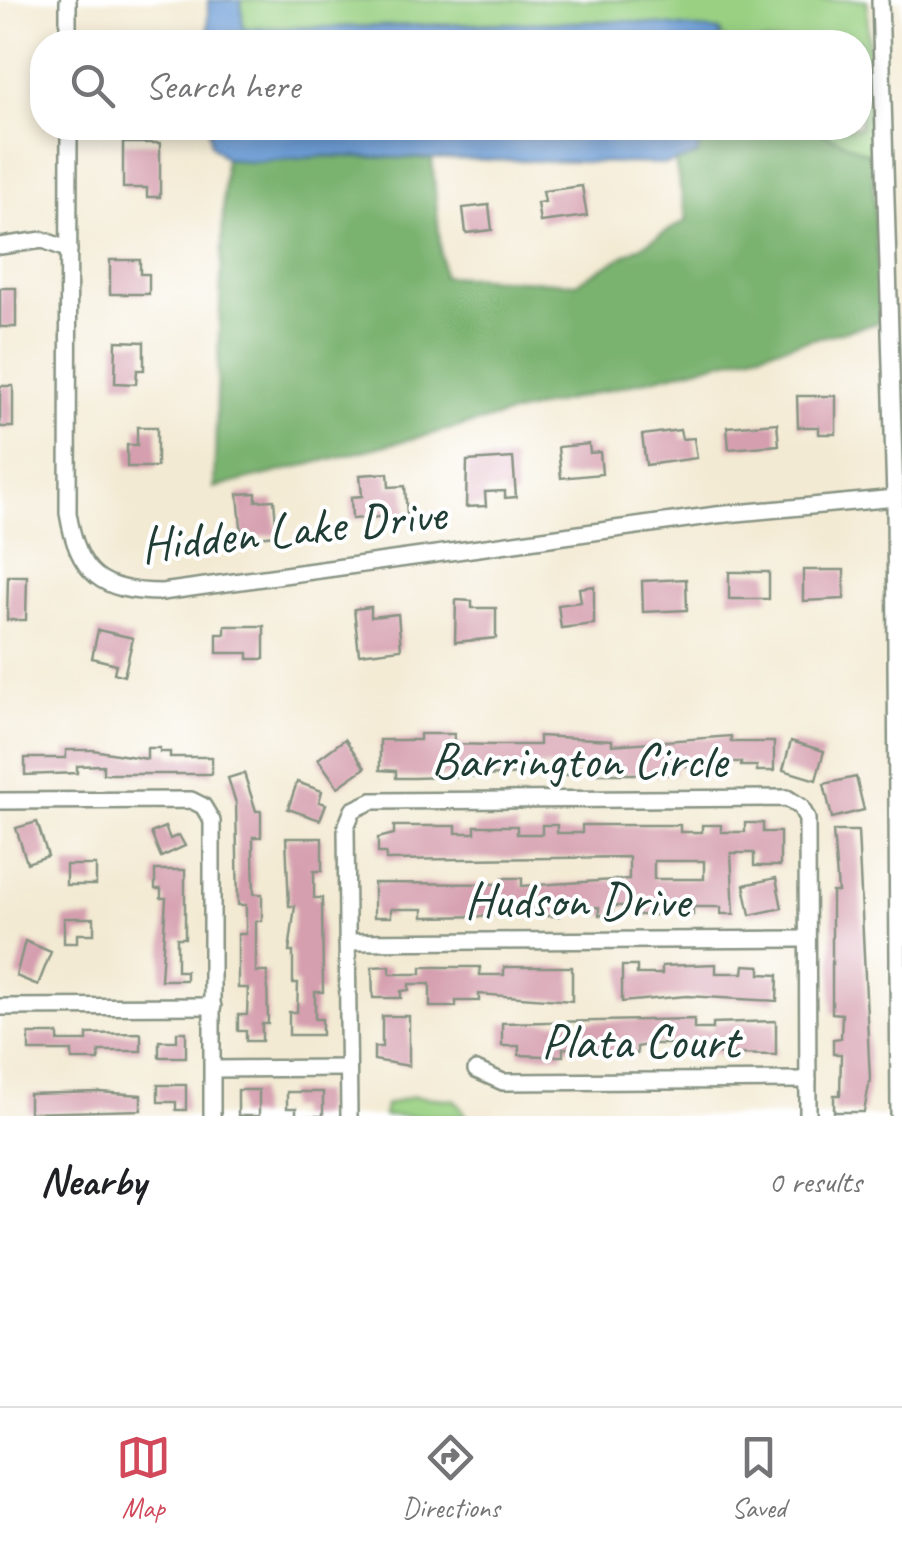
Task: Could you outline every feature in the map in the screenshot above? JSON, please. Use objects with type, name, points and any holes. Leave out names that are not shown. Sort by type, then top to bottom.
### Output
[{"type":"street","points":[[68,0],[68,30]]},
{"type":"street","points":[[880,0],[897,343],[899,1116]]},
{"type":"street","name":"Hidden Lake Drive","points":[[69,140],[68,513],[72,540],[82,561],[101,582],[128,592],[162,592],[716,515],[896,498]]},
{"type":"street","points":[[0,246],[43,240],[69,250]]},
{"type":"street","name":"Barrington Circle","points":[[349,1116],[346,827],[353,810],[372,801],[786,798],[802,807],[807,819],[808,1116]]},
{"type":"street","points":[[0,801],[192,800],[203,806],[212,821],[212,1116]]},
{"type":"street","name":"Hudson Drive","points":[[347,942],[807,939]]},
{"type":"street","points":[[0,1008],[213,1006]]},
{"type":"street","points":[[213,1068],[348,1068]]},
{"type":"street","name":"Plata Court","points":[[476,1070],[503,1082],[808,1080]]},
{"type":"green space","points":[[241,0],[867,0],[868,30],[710,30],[624,21],[243,29]]},
{"type":"green space","points":[[700,140],[838,140],[872,156],[881,322],[214,488],[225,158],[249,162],[329,156],[432,159],[443,276],[576,283],[687,220],[675,162],[697,155]]},
{"type":"green space","points":[[838,140],[871,140],[872,156]]},
{"type":"green space","points":[[414,1096],[455,1100],[467,1116],[384,1116],[385,1105]]},
{"type":"water","points":[[208,0],[241,0],[243,29],[624,21],[710,30],[208,30]]},
{"type":"water","points":[[210,140],[700,140],[697,155],[668,164],[329,156],[249,162],[225,158]]},
{"type":"building","points":[[123,143],[160,143],[160,197],[147,197],[147,188],[123,188]]},
{"type":"building","points":[[582,186],[587,216],[540,222],[537,203],[545,202],[543,191]]},
{"type":"building","points":[[489,205],[492,230],[466,233],[463,208]]},
{"type":"building","points":[[110,260],[140,260],[140,274],[149,274],[149,294],[110,294]]},
{"type":"building","points":[[0,288],[16,288],[16,327],[0,327]]},
{"type":"building","points":[[116,341],[144,342],[144,370],[137,370],[136,384],[115,383]]},
{"type":"building","points":[[0,386],[13,386],[13,427],[0,427]]},
{"type":"building","points":[[797,396],[836,396],[836,434],[819,434],[819,427],[798,427]]},
{"type":"building","points":[[777,423],[779,445],[729,449],[727,427]]},
{"type":"building","points":[[137,427],[157,427],[157,467],[127,467],[127,445],[137,445]]},
{"type":"building","points":[[680,430],[682,439],[694,438],[697,458],[646,465],[642,435]]},
{"type":"building","points":[[589,444],[590,453],[600,452],[602,474],[561,478],[558,447]]},
{"type":"building","points":[[513,458],[516,497],[505,498],[505,491],[485,492],[486,506],[466,507],[467,461]]},
{"type":"building","points":[[388,473],[389,487],[405,486],[407,515],[352,519],[351,497],[362,496],[360,475]]},
{"type":"building","points":[[256,493],[256,501],[274,500],[277,535],[242,538],[238,494]]},
{"type":"building","points":[[803,570],[844,570],[844,599],[803,601]]},
{"type":"building","points":[[729,572],[769,572],[769,599],[729,599]]},
{"type":"building","points":[[8,576],[27,576],[26,620],[7,620]]},
{"type":"building","points":[[686,579],[687,610],[643,612],[642,581]]},
{"type":"building","points":[[594,586],[594,624],[561,628],[558,605],[581,602],[579,588]]},
{"type":"building","points":[[456,600],[472,601],[472,608],[496,608],[496,638],[455,642]]},
{"type":"building","points":[[371,607],[371,617],[398,614],[401,649],[359,654],[354,609]]},
{"type":"building","points":[[225,626],[264,626],[264,659],[248,659],[248,653],[217,653],[217,634],[225,634]]},
{"type":"building","points":[[98,630],[133,638],[124,676],[114,673],[116,664],[92,658]]},
{"type":"building","points":[[420,734],[454,734],[454,744],[493,745],[539,745],[539,736],[612,740],[612,745],[731,736],[731,742],[774,742],[774,771],[757,771],[757,766],[741,766],[741,762],[714,762],[714,774],[698,773],[699,766],[675,766],[675,774],[596,774],[596,767],[572,767],[572,775],[556,775],[556,767],[534,767],[534,774],[414,778],[396,778],[396,771],[380,770],[380,740],[420,740]]},
{"type":"building","points":[[345,739],[365,768],[338,787],[318,759]]},
{"type":"building","points":[[791,741],[824,751],[816,780],[783,770]]},
{"type":"building","points":[[147,748],[160,748],[160,752],[170,752],[170,757],[212,757],[212,774],[103,774],[103,765],[77,766],[77,773],[25,775],[25,758],[66,758],[66,750],[93,750],[147,759]]},
{"type":"building","points":[[244,773],[256,811],[261,811],[261,837],[253,837],[253,855],[254,894],[262,894],[262,921],[256,921],[256,972],[267,972],[268,1024],[262,1024],[262,1041],[246,1041],[246,1031],[238,1031],[238,1015],[247,1015],[248,988],[238,988],[238,934],[246,934],[246,905],[238,905],[236,803],[228,778]]},
{"type":"building","points":[[856,777],[864,810],[832,818],[824,784]]},
{"type":"building","points":[[297,782],[322,791],[319,802],[326,804],[320,820],[288,809]]},
{"type":"building","points":[[37,822],[48,856],[27,863],[16,828]]},
{"type":"building","points":[[745,823],[763,823],[763,832],[780,832],[780,866],[754,866],[754,853],[731,853],[734,914],[721,914],[721,907],[693,907],[693,915],[678,915],[678,907],[654,907],[654,915],[638,915],[638,906],[613,906],[613,915],[599,915],[599,907],[559,909],[559,916],[517,916],[517,908],[492,908],[492,916],[423,917],[423,909],[391,909],[391,917],[374,917],[374,883],[503,884],[503,878],[522,878],[522,886],[629,879],[629,857],[386,860],[386,853],[378,853],[378,838],[394,834],[394,826],[456,826],[456,833],[475,833],[475,826],[517,826],[517,834],[542,834],[542,825],[557,825],[557,833],[582,833],[582,825],[680,825],[680,832],[702,832],[702,825],[721,825],[721,832],[745,832]],"holes":[[[654,861],[704,861],[704,879],[654,879]]]},
{"type":"building","points":[[165,827],[170,839],[179,835],[185,846],[161,857],[151,833]]},
{"type":"building","points":[[833,831],[858,831],[870,1079],[864,1112],[834,1112],[834,1095],[840,1095],[841,1054],[833,1054],[833,1039],[841,1038],[842,1014],[832,1013],[832,892],[838,892]]},
{"type":"building","points":[[286,838],[322,838],[322,871],[314,871],[314,898],[322,898],[323,992],[315,992],[315,1019],[322,1019],[322,1035],[289,1035],[289,1012],[297,1012],[298,983],[293,983],[293,952],[289,952],[295,906],[289,906]]},
{"type":"building","points":[[66,865],[96,865],[96,885],[66,885]]},
{"type":"building","points":[[155,870],[185,870],[185,938],[177,938],[177,971],[186,971],[186,980],[161,980],[166,898],[161,898],[161,889],[155,889]]},
{"type":"building","points":[[776,878],[782,908],[750,915],[744,885]]},
{"type":"building","points":[[64,918],[94,918],[94,934],[77,934],[77,943],[64,943]]},
{"type":"building","points":[[25,941],[51,952],[38,985],[16,976]]},
{"type":"building","points":[[716,964],[716,973],[743,973],[744,965],[760,966],[760,974],[778,975],[777,1001],[686,996],[622,1002],[622,966],[637,966],[637,974],[662,974],[662,966]]},
{"type":"building","points":[[390,966],[390,974],[421,974],[421,967],[480,967],[480,975],[504,975],[504,967],[572,967],[572,1001],[479,994],[479,1001],[456,1001],[456,1007],[430,1007],[430,984],[409,984],[409,990],[401,991],[401,998],[373,998],[372,967]]},
{"type":"building","points":[[382,1016],[409,1016],[409,1066],[374,1060],[374,1047],[382,1047]]},
{"type":"building","points":[[694,1019],[694,1029],[713,1029],[713,1023],[776,1021],[776,1055],[678,1053],[678,1044],[652,1044],[637,1047],[637,1054],[563,1048],[563,1056],[544,1056],[519,1055],[519,1046],[502,1046],[502,1023]]},
{"type":"building","points":[[177,1032],[186,1032],[186,1057],[159,1057],[159,1041],[177,1041]]},
{"type":"building","points":[[141,1033],[141,1051],[99,1051],[99,1060],[72,1060],[72,1051],[29,1051],[29,1034],[58,1034],[58,1041],[87,1041],[87,1034]]},
{"type":"building","points":[[158,1085],[186,1085],[186,1110],[176,1110],[176,1102],[158,1102]]},
{"type":"building","points":[[238,1090],[259,1090],[259,1116],[238,1116]]},
{"type":"building","points":[[287,1092],[323,1092],[323,1116],[296,1116],[296,1108],[287,1108]]},
{"type":"building","points":[[29,1094],[141,1095],[141,1110],[29,1113]]}]
